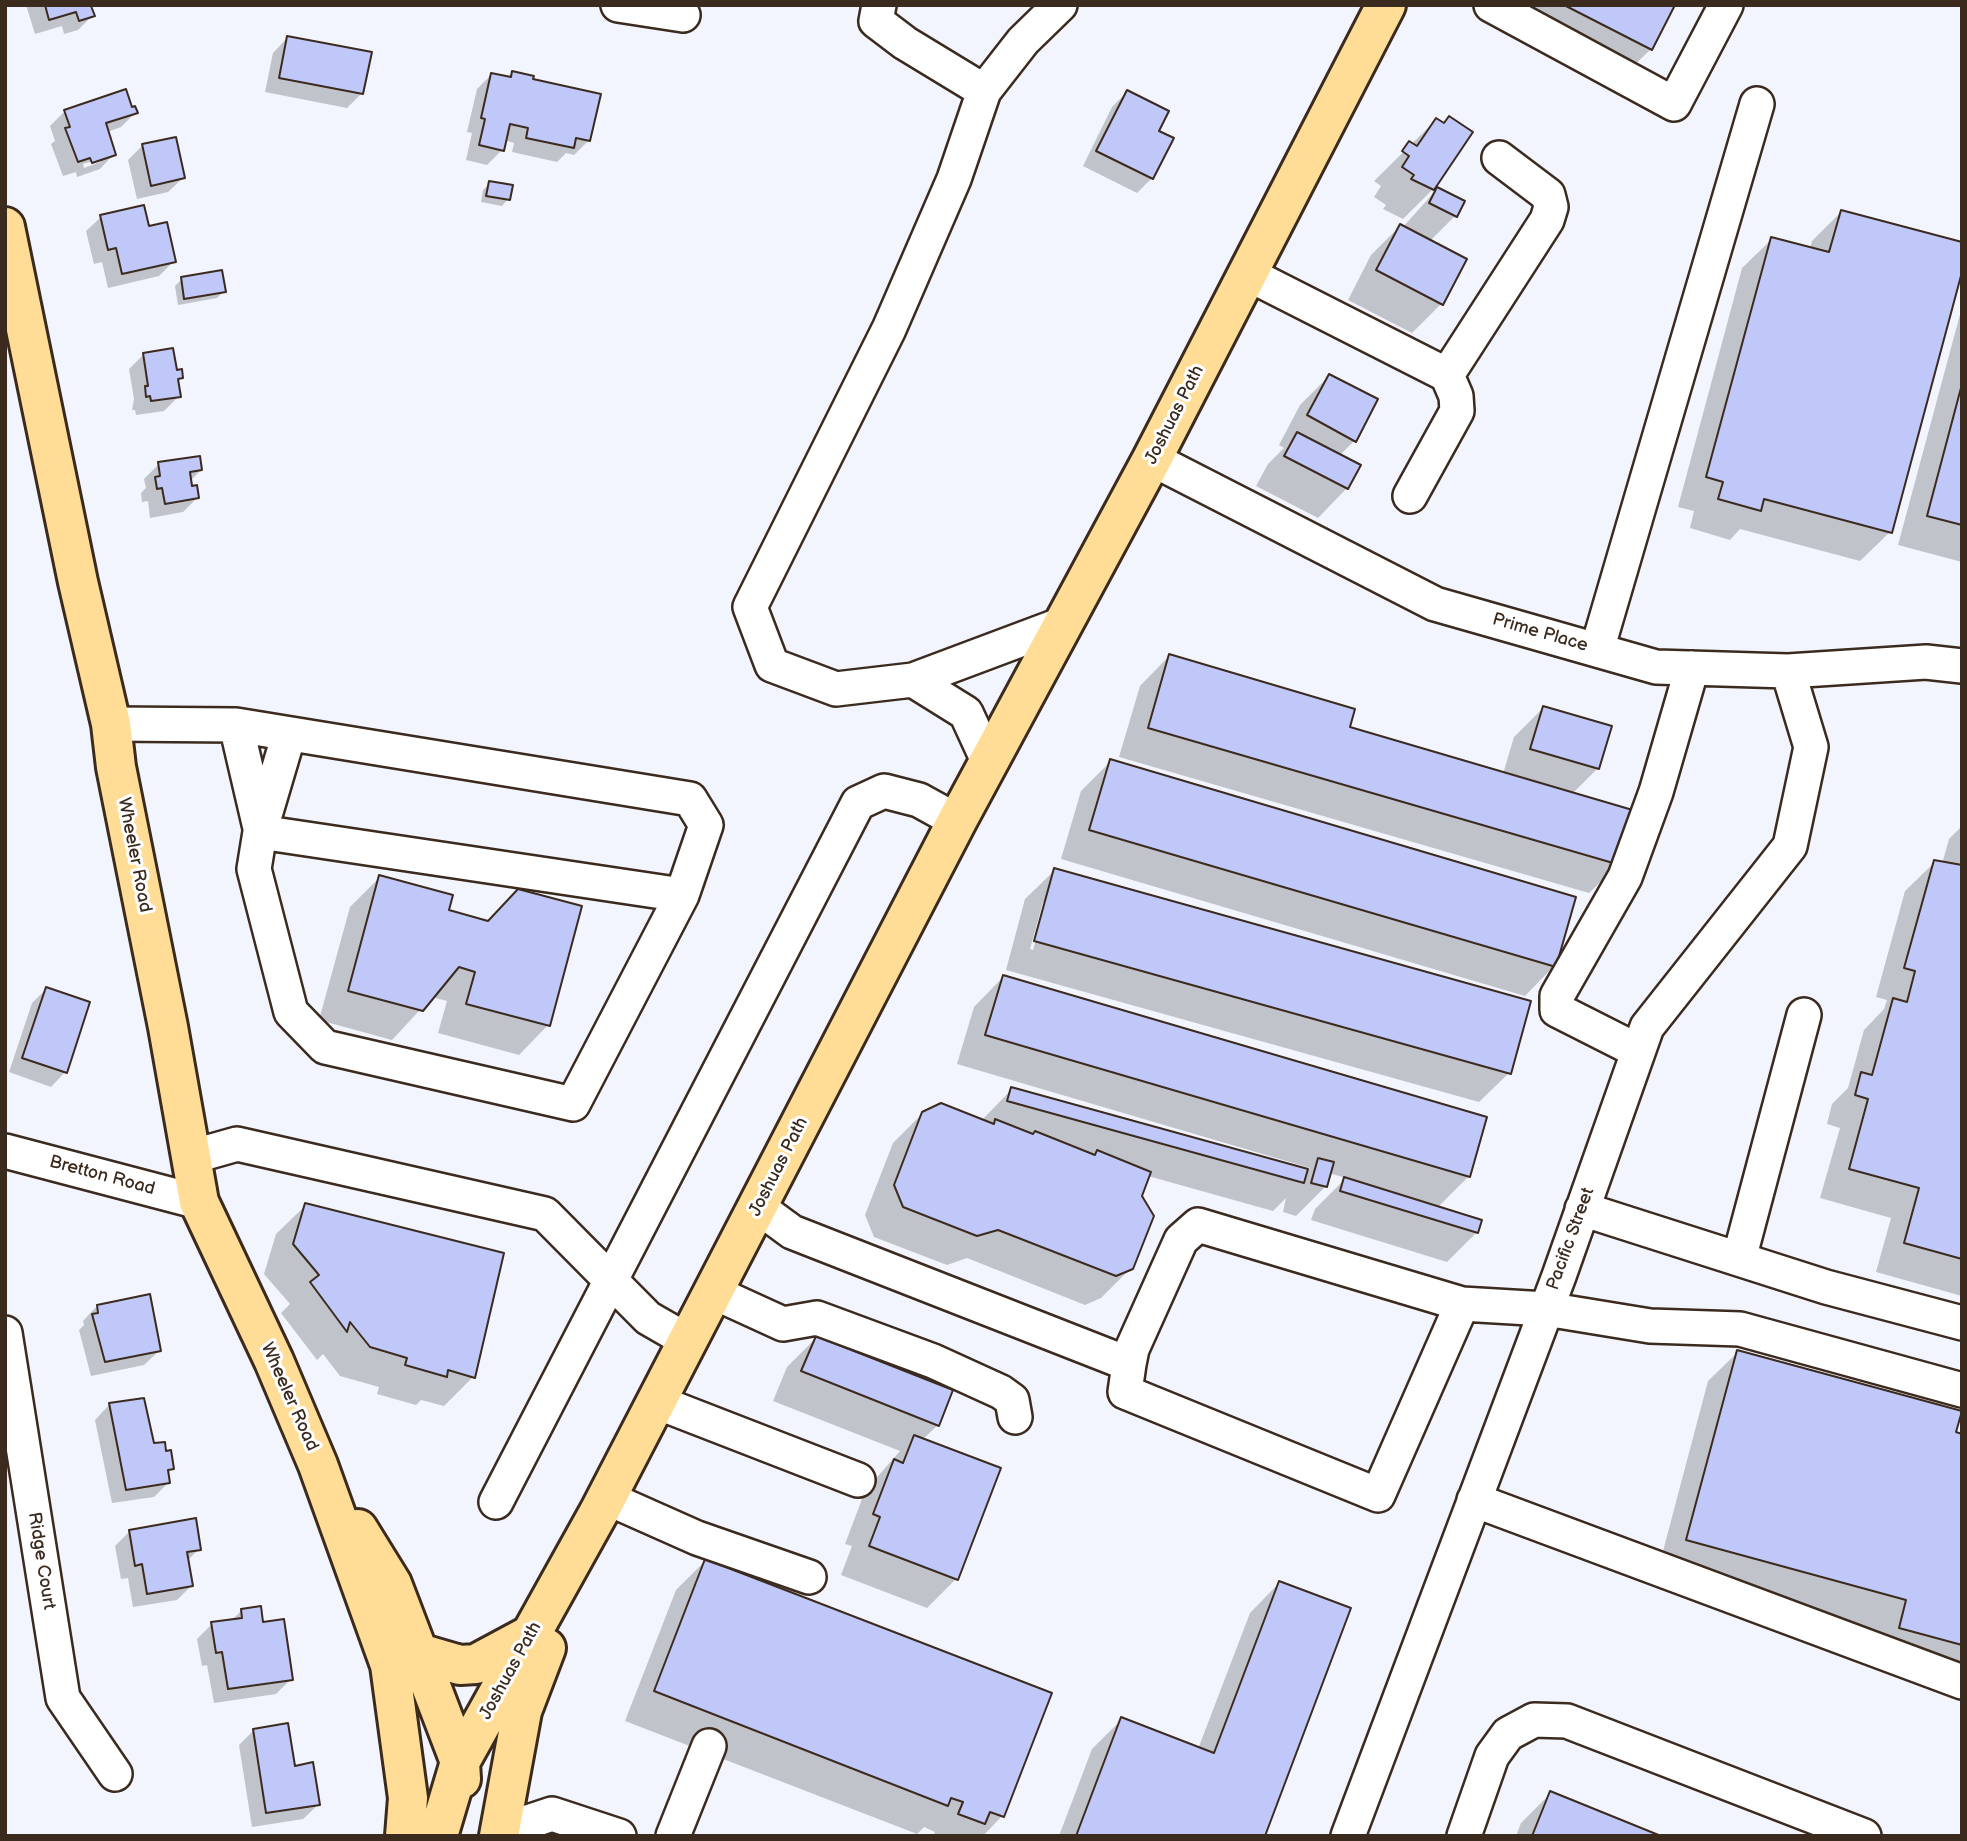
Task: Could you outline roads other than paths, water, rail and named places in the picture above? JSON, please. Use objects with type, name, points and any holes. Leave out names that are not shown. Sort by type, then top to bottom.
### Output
[{"type":"main road","name":"Joshuas Path","points":[[438,1836],[460,1762],[603,1505],[957,821],[1152,459],[1386,5]]},
{"type":"main road","name":"Wheeler Road","points":[[5,227],[78,582],[111,723],[116,767],[199,1202],[274,1361],[318,1465],[390,1665],[408,1798],[405,1836]]},
{"type":"main road","name":"Wheeler Road","points":[[318,1465],[392,1584],[419,1653],[460,1762],[463,1836]]},
{"type":"main road","name":"Joshuas Path","points":[[499,1836],[522,1711],[603,1505]]},
{"type":"main road","points":[[419,1653],[460,1665],[476,1664],[531,1634]]},
{"type":"street","points":[[618,5],[683,15]]},
{"type":"street","points":[[878,5],[876,21],[905,43],[984,90]]},
{"type":"street","points":[[1060,5],[1023,41],[984,90],[954,179],[889,329],[750,607],[772,665],[836,689],[913,680],[1065,623]]},
{"type":"street","points":[[1491,5],[1674,104],[1726,5]]},
{"type":"street","points":[[1597,650],[1757,104]]},
{"type":"street","points":[[1447,375],[1546,220],[1551,207],[1548,195],[1499,158]]},
{"type":"street","points":[[1248,274],[1447,375],[1456,396],[1457,411],[1410,496]]},
{"type":"street","name":"Prime Place","points":[[1152,459],[1435,604],[1656,667],[1788,671],[1926,662],[1962,666]]},
{"type":"street","points":[[1638,1051],[1557,1010],[1558,996],[1625,877],[1656,792],[1692,667]]},
{"type":"street","name":"Pacific Street","points":[[1348,1836],[1546,1309],[1647,1027],[1790,846],[1811,747],[1788,671]]},
{"type":"street","points":[[913,680],[966,713],[989,763]]},
{"type":"street","points":[[111,723],[236,725],[690,799],[706,825],[682,895],[573,1104],[325,1047],[291,1012],[254,869],[260,832],[289,734]]},
{"type":"street","points":[[236,725],[260,832]]},
{"type":"street","points":[[496,1502],[609,1279],[858,803],[884,791],[919,800],[957,821]]},
{"type":"street","points":[[260,832],[682,895]]},
{"type":"street","points":[[1739,1259],[1804,1015]]},
{"type":"street","points":[[191,1157],[237,1144],[545,1214],[648,1318],[688,1341]]},
{"type":"street","name":"Bretton Road","points":[[5,1151],[199,1202]]},
{"type":"street","points":[[758,1207],[792,1232],[1129,1364]]},
{"type":"street","points":[[1582,1209],[1826,1287],[1962,1323]]},
{"type":"street","points":[[1462,1304],[1378,1495],[1125,1392],[1132,1349],[1181,1240],[1198,1225],[1462,1304],[1546,1309],[1650,1326],[1740,1329],[1962,1390]]},
{"type":"street","points":[[713,1293],[783,1324],[817,1318],[933,1362],[1001,1392],[1012,1400],[1015,1417]]},
{"type":"street","name":"Ridge Court","points":[[5,1333],[63,1698],[115,1774]]},
{"type":"street","points":[[657,1402],[858,1480]]},
{"type":"street","points":[[1474,1500],[1962,1682]]},
{"type":"street","points":[[603,1505],[809,1577]]},
{"type":"street","points":[[1464,1836],[1492,1756],[1508,1734],[1534,1720],[1567,1721],[1864,1836]]},
{"type":"street","points":[[673,1836],[709,1746]]},
{"type":"street","points":[[519,1836],[528,1822],[552,1814],[619,1836]]}]
